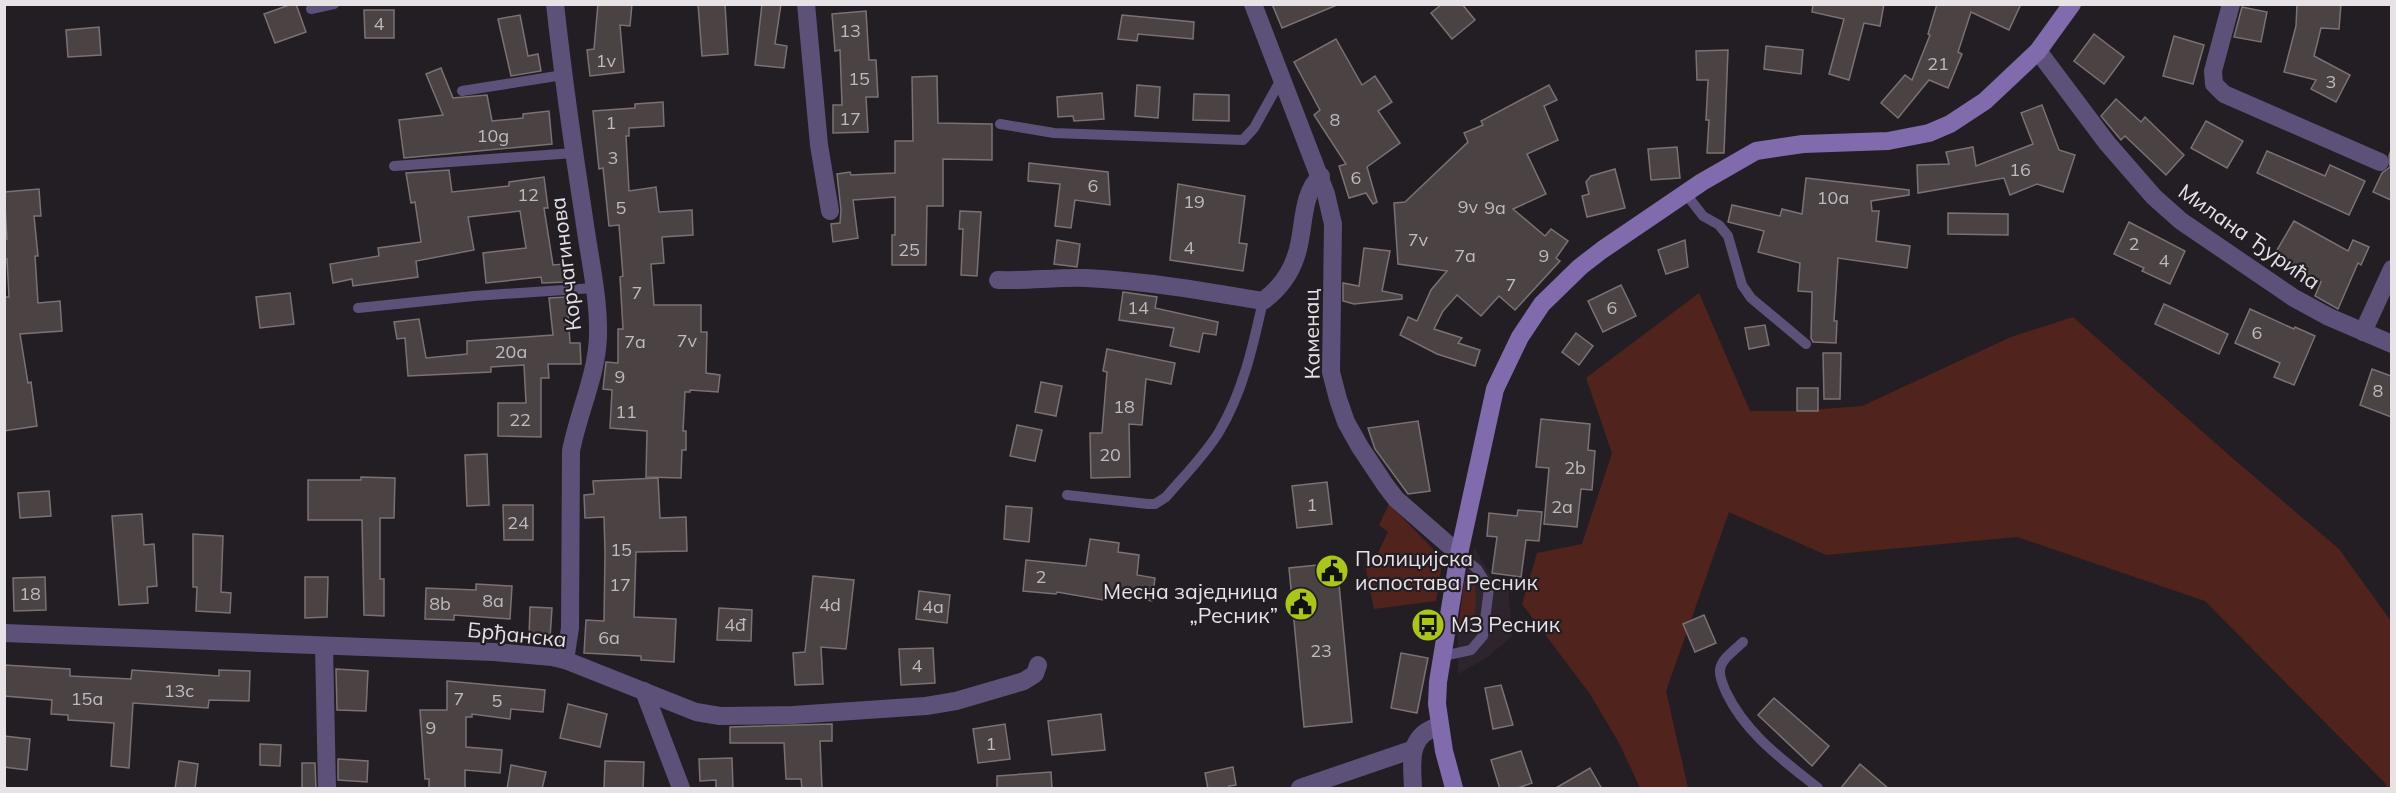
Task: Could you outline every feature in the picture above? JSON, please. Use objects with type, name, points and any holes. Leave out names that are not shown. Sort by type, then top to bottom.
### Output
[{"type":"street","name":"Корчагинова","points":[[555,4],[594,288],[598,335],[595,357],[571,451],[570,628],[565,660]]},
{"type":"street","points":[[806,4],[819,145],[830,211]]},
{"type":"street","name":"Каменац","points":[[1253,4],[1321,176],[1333,224],[1331,372],[1346,422],[1360,447],[1396,499],[1459,554]]},
{"type":"street","points":[[1454,789],[1439,726],[1438,682],[1459,554],[1495,389],[1528,323],[1542,304],[1580,267],[1686,194],[1756,151],[1803,144],[1888,141],[1929,133],[1950,124],[1985,101],[2038,51],[2072,4]]},
{"type":"street","points":[[2231,4],[2213,71],[2214,84],[2224,94],[2380,162]]},
{"type":"street","name":"Милана Ђурића","points":[[2038,51],[2107,143],[2154,197],[2181,221],[2294,298],[2329,317],[2391,344]]},
{"type":"street","points":[[998,280],[1084,278],[1194,289],[1263,301],[1286,279],[1296,257],[1312,185],[1321,176]]},
{"type":"street","points":[[2363,332],[2391,269]]},
{"type":"street","name":"Брђанска","points":[[4,633],[494,652],[565,660],[708,715],[794,715],[891,710],[956,701],[1024,681],[1035,674],[1038,665]]},
{"type":"street","points":[[324,646],[327,789]]},
{"type":"street","points":[[644,691],[681,789]]},
{"type":"street","points":[[1413,789],[1411,766],[1414,748],[1419,737],[1428,729],[1439,726]]},
{"type":"street","points":[[1300,789],[1414,748]]},
{"type":"lane","points":[[311,9],[334,4]]},
{"type":"lane","points":[[462,90],[563,75]]},
{"type":"lane","points":[[1000,124],[1054,133],[1243,140],[1254,128],[1283,76]]},
{"type":"lane","points":[[394,166],[574,153]]},
{"type":"lane","points":[[1686,194],[1703,216],[1719,225],[1728,236],[1746,291],[1806,344]]},
{"type":"lane","points":[[358,308],[474,296],[594,288]]},
{"type":"lane","points":[[1067,495],[1148,504],[1155,504],[1166,497],[1218,433],[1233,404],[1248,367],[1263,301]]},
{"type":"lane","points":[[1443,656],[1472,650],[1483,636],[1489,588],[1477,569],[1459,554]]},
{"type":"lane","points":[[1743,642],[1723,661],[1719,671],[1734,709],[1760,740],[1818,789]]},
{"type":"shaded area","points":[[1699,293],[1750,411],[1795,411],[1862,406],[2011,337],[2073,317],[2339,549],[2391,621],[2391,788],[2387,788],[2385,783],[2205,601],[2017,537],[1826,555],[1729,512],[1666,691],[1688,788],[1640,788],[1619,743],[1590,694],[1522,604],[1537,553],[1582,544],[1612,453],[1586,378]]},
{"type":"shaded area","points":[[1389,504],[1443,559],[1436,601],[1374,609],[1365,564],[1365,552],[1375,559],[1388,532],[1379,525]]},
{"type":"shaded area","points":[[1474,547],[1493,580],[1508,584],[1512,636],[1488,657],[1458,674],[1458,630],[1464,582]]},
{"type":"shaded area","points":[[1464,582],[1473,583],[1476,594],[1474,615],[1468,632],[1458,630]]},
{"type":"building","points":[[296,4],[306,32],[275,43],[264,14]]},
{"type":"building","points":[[598,4],[632,4],[630,26],[620,25],[624,72],[590,76],[587,50],[594,49]]},
{"type":"building","points":[[698,4],[725,4],[728,54],[702,56]]},
{"type":"building","points":[[762,4],[781,4],[775,44],[787,46],[784,68],[755,65]]},
{"type":"building","points":[[1272,4],[1337,4],[1337,5],[1282,28]]},
{"type":"building","points":[[1442,4],[1462,4],[1475,20],[1452,39],[1431,13]]},
{"type":"building","points":[[1813,4],[1884,4],[1880,26],[1864,23],[1849,80],[1829,74],[1844,19],[1812,12]]},
{"type":"building","points":[[1937,4],[2021,4],[2009,30],[1971,12],[1958,52],[1962,54],[1948,88],[1929,80],[1898,118],[1881,103],[1905,75],[1912,80],[1930,35],[1928,34]]},
{"type":"building","points":[[2297,4],[2341,4],[2339,29],[2321,28],[2314,56],[2350,75],[2336,102],[2311,89],[2316,80],[2284,72],[2296,26]]},
{"type":"building","points":[[2242,7],[2267,12],[2261,42],[2234,37]]},
{"type":"building","points":[[364,10],[394,10],[394,38],[365,38]]},
{"type":"building","points":[[866,11],[869,60],[876,60],[878,97],[866,97],[868,132],[833,133],[833,105],[842,105],[840,50],[835,51],[832,14]]},
{"type":"building","points":[[520,15],[528,56],[538,54],[541,71],[511,76],[498,19]]},
{"type":"building","points":[[1122,15],[1194,22],[1193,39],[1138,34],[1137,41],[1118,39]]},
{"type":"building","points":[[99,27],[101,55],[68,57],[66,30]]},
{"type":"building","points":[[2094,34],[2124,57],[2104,84],[2074,61]]},
{"type":"building","points":[[2174,36],[2204,45],[2193,84],[2163,76]]},
{"type":"building","points":[[1336,39],[1362,85],[1375,76],[1392,102],[1378,111],[1400,143],[1367,167],[1377,202],[1373,204],[1366,193],[1349,198],[1339,166],[1346,164],[1314,115],[1320,110],[1294,62]]},
{"type":"building","points":[[1766,46],[1803,50],[1801,74],[1764,69]]},
{"type":"building","points":[[1728,50],[1724,153],[1707,153],[1708,80],[1697,80],[1696,51]]},
{"type":"building","points":[[441,68],[453,98],[487,95],[492,121],[523,118],[523,114],[549,111],[552,144],[404,158],[399,120],[443,115],[426,74]]},
{"type":"building","points":[[937,76],[938,123],[992,124],[992,160],[943,159],[943,206],[927,206],[926,265],[892,265],[895,197],[853,200],[858,238],[833,242],[831,224],[840,223],[841,210],[837,174],[895,173],[895,141],[913,141],[912,77]]},
{"type":"building","points":[[1137,85],[1160,87],[1158,118],[1135,116]]},
{"type":"building","points":[[1549,85],[1557,100],[1544,106],[1558,140],[1527,154],[1546,194],[1513,209],[1545,236],[1551,229],[1568,241],[1556,258],[1560,261],[1515,310],[1499,296],[1481,316],[1457,295],[1443,311],[1434,329],[1462,338],[1458,343],[1480,350],[1475,366],[1437,354],[1400,335],[1408,317],[1417,321],[1431,290],[1447,271],[1398,264],[1394,203],[1405,202],[1468,142],[1464,133],[1483,125],[1481,121]]},
{"type":"building","points":[[1102,93],[1104,119],[1074,121],[1073,116],[1058,117],[1057,97]]},
{"type":"building","points":[[1194,94],[1229,95],[1229,121],[1193,120]]},
{"type":"building","points":[[2116,99],[2141,122],[2145,117],[2184,155],[2166,175],[2125,136],[2121,140],[2101,116]]},
{"type":"building","points":[[663,102],[664,126],[629,128],[629,136],[626,136],[629,191],[656,187],[659,212],[692,210],[693,235],[662,237],[664,263],[651,264],[654,305],[701,305],[701,332],[707,332],[706,373],[720,375],[718,392],[690,390],[690,392],[685,392],[683,431],[686,431],[686,450],[682,450],[681,478],[646,477],[647,431],[610,428],[612,390],[603,389],[606,362],[618,363],[618,329],[623,329],[620,277],[623,276],[619,225],[609,226],[603,168],[599,169],[593,111],[635,108],[635,104]]},
{"type":"building","points":[[2042,105],[2059,150],[2075,155],[2063,192],[2037,184],[2010,195],[2004,178],[1918,193],[1917,165],[1949,164],[1946,152],[1973,147],[1976,166],[2033,144],[2021,113]]},
{"type":"building","points":[[2206,121],[2243,141],[2227,168],[2191,148]]},
{"type":"building","points":[[1677,147],[1680,178],[1651,180],[1648,149]]},
{"type":"building","points":[[2391,150],[2391,200],[2373,192],[2382,173],[2390,167]]},
{"type":"building","points":[[2267,151],[2325,176],[2330,165],[2365,181],[2349,215],[2257,173]]},
{"type":"building","points":[[1029,163],[1108,172],[1110,205],[1075,200],[1071,228],[1055,226],[1060,184],[1028,181]]},
{"type":"building","points":[[1615,169],[1625,208],[1587,217],[1582,196],[1589,194],[1586,182],[1591,176]]},
{"type":"building","points":[[449,170],[452,192],[509,186],[509,182],[544,177],[548,208],[544,208],[553,265],[565,264],[566,282],[542,283],[541,277],[486,283],[483,253],[526,248],[520,211],[468,217],[474,250],[416,261],[418,277],[353,286],[352,279],[333,283],[330,264],[379,256],[378,248],[421,242],[415,202],[411,203],[406,173]]},
{"type":"building","points":[[1806,178],[1909,190],[1909,195],[1871,201],[1872,211],[1879,211],[1876,241],[1910,246],[1907,268],[1838,258],[1834,321],[1837,321],[1836,343],[1813,342],[1811,338],[1812,292],[1798,291],[1800,263],[1758,252],[1764,231],[1728,222],[1732,205],[1780,216],[1782,209],[1802,214]]},
{"type":"building","points":[[1178,184],[1245,196],[1239,243],[1247,244],[1243,271],[1170,260]]},
{"type":"building","points":[[39,189],[41,216],[34,216],[38,256],[35,256],[38,303],[60,301],[62,331],[20,334],[28,383],[31,382],[37,426],[4,431],[4,297],[9,297],[7,259],[4,259],[4,240],[7,239],[4,192]]},
{"type":"building","points":[[960,211],[981,212],[977,276],[961,275],[963,229],[959,229]]},
{"type":"building","points":[[1948,213],[2008,214],[2008,235],[1948,234]]},
{"type":"building","points":[[2294,221],[2348,251],[2353,240],[2369,247],[2361,265],[2358,263],[2338,309],[2315,296],[2321,282],[2274,255]]},
{"type":"building","points":[[2129,222],[2185,251],[2170,284],[2142,271],[2144,268],[2114,254]]},
{"type":"building","points":[[1057,240],[1080,244],[1077,267],[1054,264]]},
{"type":"building","points":[[1685,240],[1688,267],[1666,274],[1658,250]]},
{"type":"building","points":[[1364,248],[1390,251],[1382,291],[1402,295],[1402,299],[1354,304],[1343,301],[1343,283],[1359,286]]},
{"type":"building","points":[[1621,285],[1636,316],[1603,332],[1588,301]]},
{"type":"building","points":[[1123,292],[1157,297],[1155,308],[1218,322],[1216,335],[1203,333],[1199,352],[1170,346],[1174,328],[1119,320]]},
{"type":"building","points":[[290,293],[294,324],[260,328],[256,297]]},
{"type":"building","points":[[567,297],[570,343],[580,343],[581,364],[548,364],[549,378],[541,378],[541,437],[498,436],[498,403],[526,403],[524,365],[491,367],[491,372],[408,376],[405,338],[397,339],[394,322],[419,319],[426,358],[467,354],[467,341],[553,335],[549,298]]},
{"type":"building","points":[[2164,304],[2228,334],[2219,354],[2155,324]]},
{"type":"building","points":[[2250,309],[2315,336],[2294,385],[2274,377],[2280,363],[2235,343]]},
{"type":"building","points":[[1765,325],[1769,345],[1749,349],[1745,328]]},
{"type":"building","points":[[1576,333],[1593,346],[1579,365],[1562,352]]},
{"type":"building","points":[[1107,349],[1175,363],[1171,384],[1146,379],[1142,425],[1129,424],[1130,477],[1091,478],[1090,433],[1102,433],[1107,372],[1103,371]]},
{"type":"building","points":[[1823,353],[1841,353],[1840,399],[1824,399]]},
{"type":"building","points":[[2372,369],[2391,376],[2391,417],[2360,405]]},
{"type":"building","points":[[1041,382],[1062,386],[1056,416],[1035,412]]},
{"type":"building","points":[[1797,388],[1818,388],[1818,411],[1797,411]]},
{"type":"building","points":[[1541,419],[1590,424],[1588,450],[1595,451],[1592,490],[1581,489],[1577,527],[1544,524],[1549,468],[1536,467]]},
{"type":"building","points":[[1418,421],[1430,491],[1408,494],[1375,449],[1368,428]]},
{"type":"building","points":[[1017,425],[1042,430],[1035,461],[1010,456]]},
{"type":"building","points":[[487,454],[489,505],[467,506],[465,455]]},
{"type":"building","points":[[361,477],[395,478],[394,518],[380,518],[380,579],[384,579],[384,616],[364,615],[362,520],[308,520],[308,480],[361,480]]},
{"type":"building","points":[[658,478],[660,518],[686,517],[687,551],[636,552],[634,617],[676,619],[674,662],[641,660],[641,656],[584,653],[586,620],[604,621],[605,553],[604,517],[585,518],[584,495],[594,494],[593,481]]},
{"type":"building","points":[[1327,482],[1332,524],[1297,528],[1292,486]]},
{"type":"building","points":[[49,491],[51,516],[20,518],[18,493]]},
{"type":"building","points":[[503,505],[533,505],[533,540],[504,540]]},
{"type":"building","points":[[1006,506],[1032,508],[1029,542],[1004,539]]},
{"type":"building","points":[[1518,510],[1542,512],[1539,541],[1526,540],[1521,577],[1492,573],[1497,537],[1487,536],[1489,513],[1517,516]]},
{"type":"building","points":[[142,514],[144,545],[154,544],[157,586],[147,587],[148,603],[119,605],[112,516]]},
{"type":"building","points":[[193,534],[223,536],[221,592],[231,593],[230,613],[196,611],[197,587],[193,587]]},
{"type":"building","points":[[1090,539],[1119,543],[1118,552],[1139,555],[1137,575],[1155,578],[1152,601],[1104,593],[1103,600],[1057,592],[1056,594],[1023,591],[1026,560],[1086,566]]},
{"type":"building","points":[[1337,563],[1352,722],[1304,727],[1289,568]]},
{"type":"building","points":[[813,576],[854,580],[846,649],[821,647],[823,684],[795,685],[793,653],[805,652]]},
{"type":"building","points":[[45,577],[46,610],[14,611],[13,578]]},
{"type":"building","points":[[305,577],[328,577],[327,617],[305,618]]},
{"type":"building","points":[[476,584],[512,586],[510,619],[454,615],[454,620],[425,619],[426,588],[476,590]]},
{"type":"building","points":[[919,591],[950,595],[947,623],[916,619]]},
{"type":"building","points":[[530,607],[552,608],[550,638],[529,637]]},
{"type":"building","points":[[719,608],[752,610],[751,641],[717,640]]},
{"type":"building","points":[[1704,615],[1716,643],[1695,652],[1683,624]]},
{"type":"building","points":[[933,648],[935,683],[901,685],[899,649]]},
{"type":"building","points":[[1401,653],[1428,658],[1417,713],[1391,708]]},
{"type":"building","points":[[4,665],[70,669],[70,676],[131,679],[132,670],[219,676],[219,670],[250,671],[249,701],[209,700],[208,708],[133,703],[129,768],[111,766],[114,723],[68,720],[68,715],[51,714],[52,700],[4,696]]},
{"type":"building","points":[[336,669],[368,671],[366,711],[337,710]]},
{"type":"building","points":[[447,681],[545,690],[543,712],[511,709],[510,719],[472,714],[472,717],[466,717],[466,747],[502,750],[500,773],[465,770],[465,789],[429,789],[429,779],[425,779],[420,710],[447,710]]},
{"type":"building","points":[[1501,685],[1513,725],[1493,729],[1485,688]]},
{"type":"building","points":[[1774,698],[1829,746],[1812,766],[1758,715]]},
{"type":"building","points":[[568,704],[607,714],[600,747],[560,738]]},
{"type":"building","points":[[1101,714],[1105,750],[1052,755],[1048,721]]},
{"type":"building","points":[[832,724],[832,741],[820,741],[822,789],[802,789],[801,779],[786,779],[784,743],[730,743],[730,727]]},
{"type":"building","points":[[1005,724],[1010,759],[978,763],[973,729]]},
{"type":"building","points":[[4,736],[30,739],[27,770],[4,767]]},
{"type":"building","points":[[260,744],[281,745],[280,766],[260,765]]},
{"type":"building","points":[[1521,751],[1532,783],[1515,789],[1500,789],[1491,760]]},
{"type":"building","points":[[732,758],[733,789],[716,789],[716,780],[700,781],[699,759]]},
{"type":"building","points":[[338,759],[368,761],[367,782],[338,780]]},
{"type":"building","points":[[179,761],[198,764],[195,789],[175,789]]},
{"type":"building","points":[[605,761],[644,762],[643,789],[604,789]]},
{"type":"building","points":[[302,763],[315,763],[316,789],[302,789]]},
{"type":"building","points":[[1860,764],[1889,789],[1840,789]]},
{"type":"building","points":[[511,765],[546,772],[542,789],[507,789]]},
{"type":"building","points":[[1233,767],[1236,785],[1229,786],[1229,789],[1208,789],[1205,773]]},
{"type":"building","points":[[1590,768],[1602,789],[1554,789]]},
{"type":"building","points":[[1051,772],[1052,789],[997,789],[997,776]]},
{"type":"place","name":"Полицијска испостава Ресник","points":[[1332,571]]},
{"type":"place","name":"Месна заједница „Ресник”","points":[[1301,604]]},
{"type":"place","name":"МЗ Ресник","points":[[1428,625]]}]
